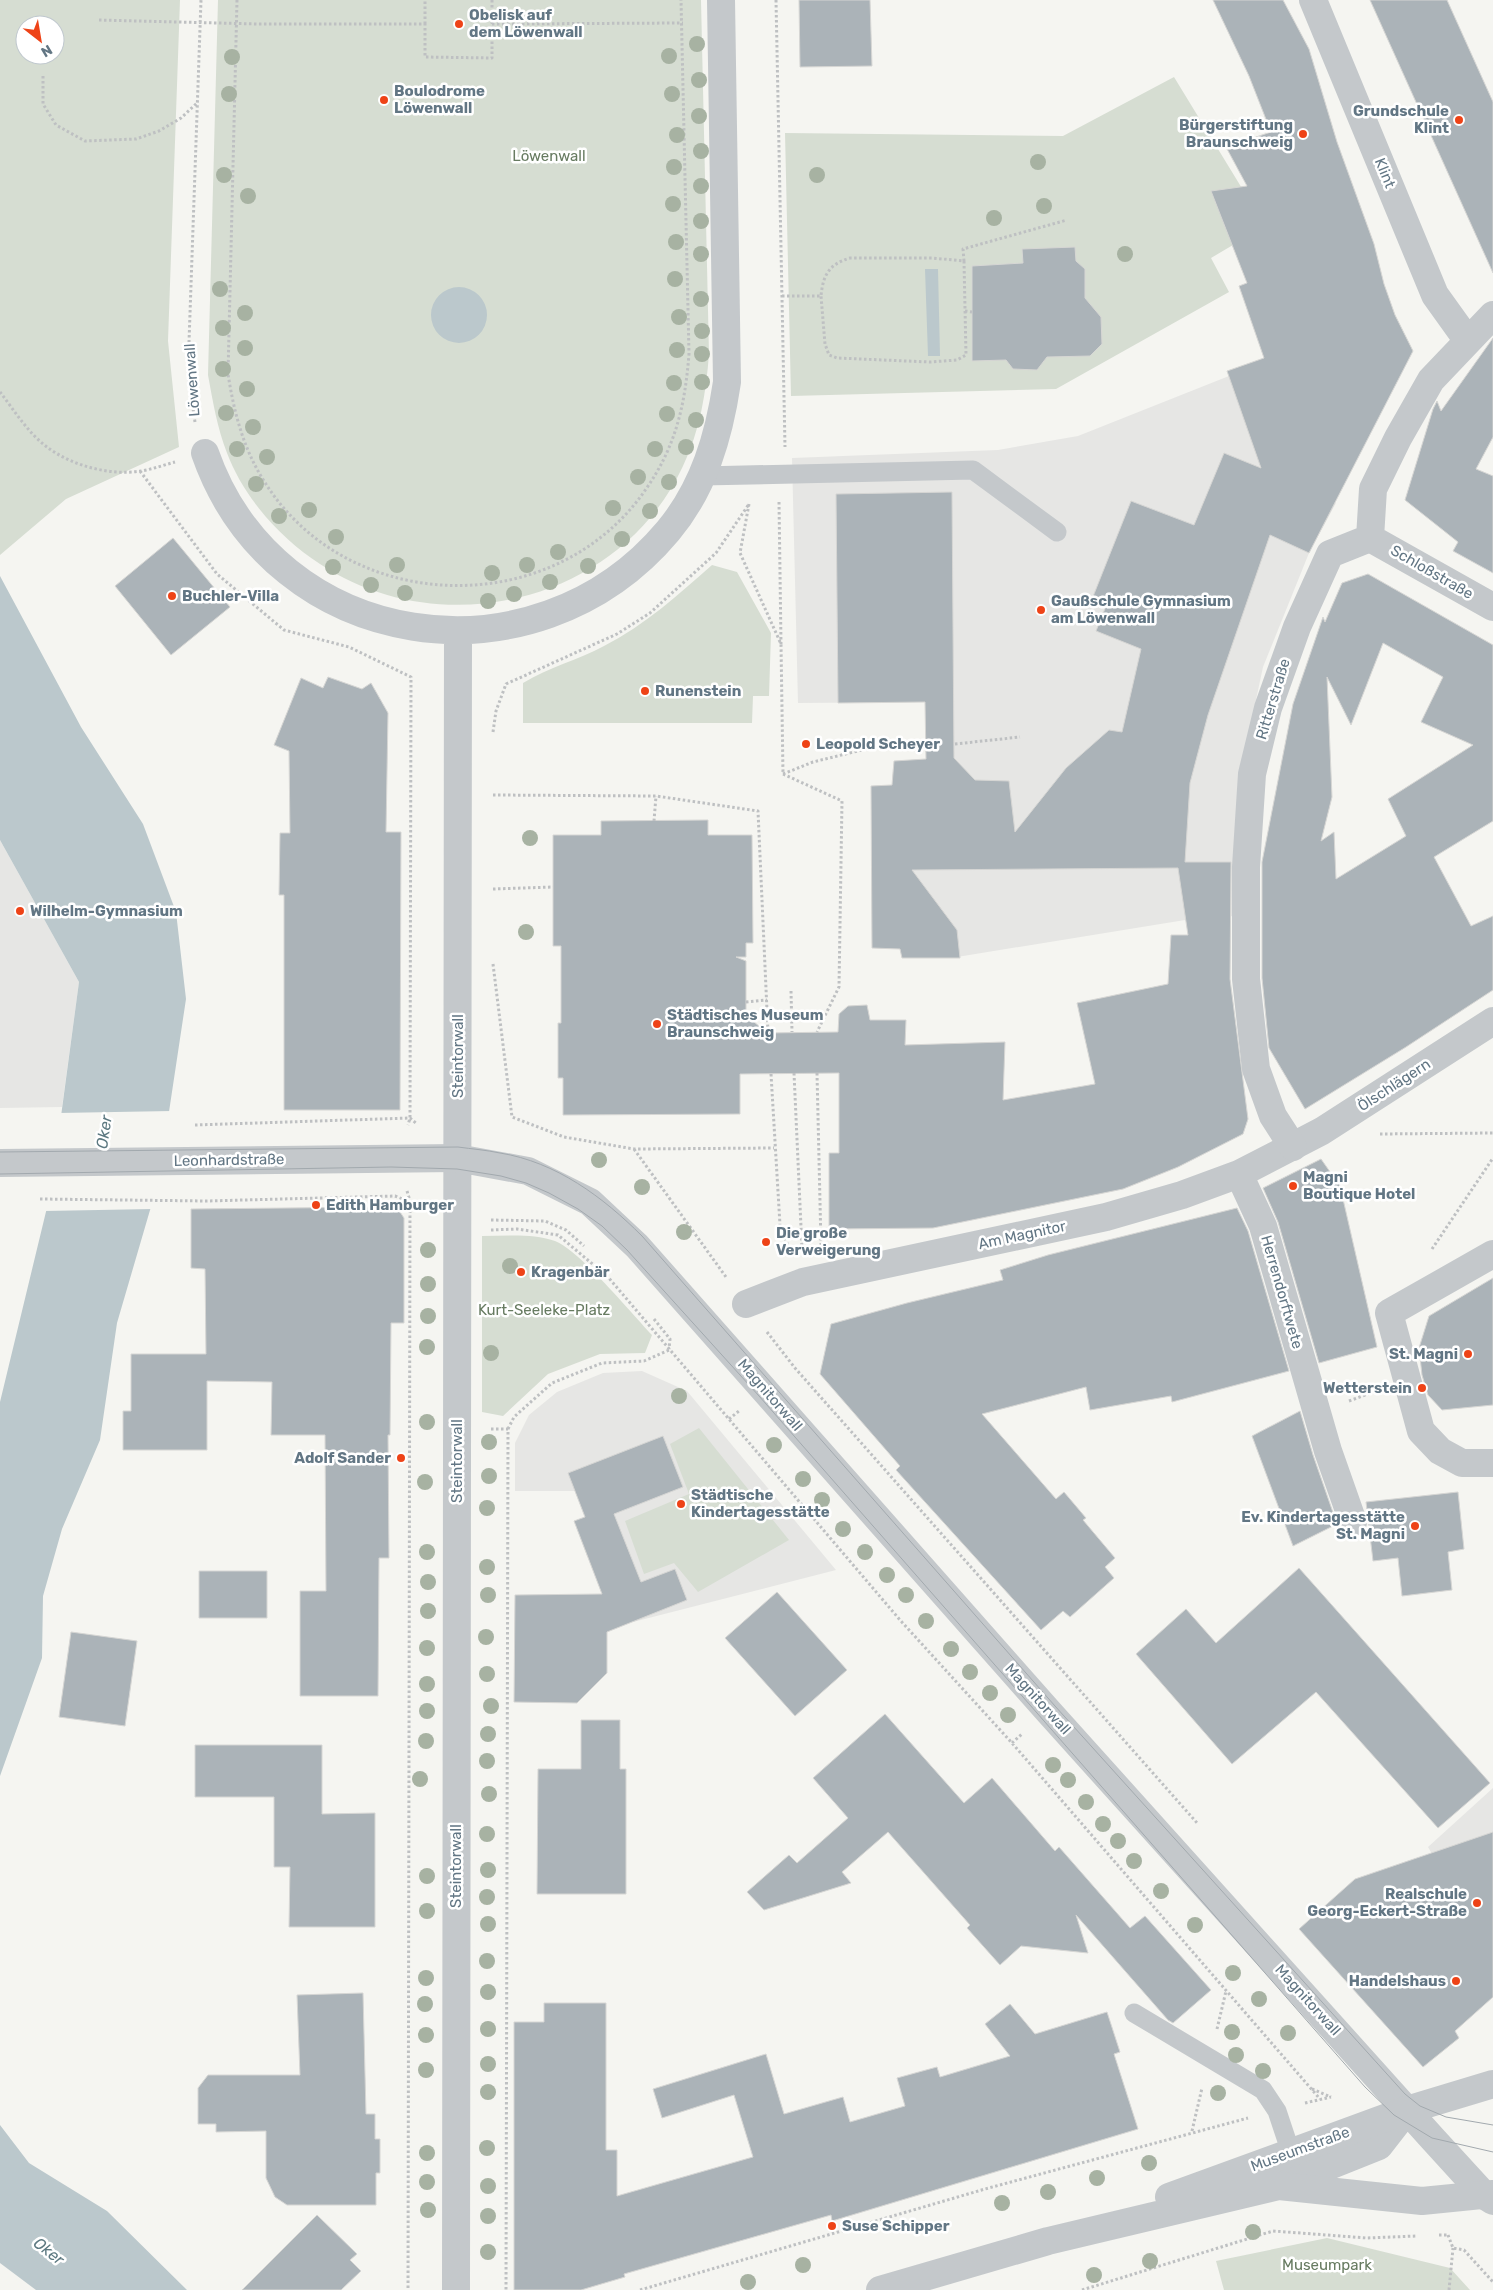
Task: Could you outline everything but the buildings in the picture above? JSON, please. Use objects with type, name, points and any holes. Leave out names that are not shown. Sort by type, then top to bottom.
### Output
[{"type":"street","name":"Klint","points":[[1313,0],[1435,295],[1468,340]]},
{"type":"street","points":[[205,454],[224,497],[247,530],[275,560],[306,584],[341,605],[379,620],[418,628],[458,632],[498,628],[538,619],[575,605],[610,584],[642,560],[669,530],[692,497],[710,460],[722,422],[727,382],[721,11]]},
{"type":"street","points":[[1370,538],[1373,489],[1398,438],[1431,380],[1493,315]]},
{"type":"street","name":"Schloßstraße","points":[[1370,538],[1493,607]]},
{"type":"street","name":"Ritterstraße","points":[[1293,1147],[1274,1116],[1256,1069],[1246,979],[1246,867],[1252,774],[1268,708],[1296,627],[1330,554],[1370,538]]},
{"type":"street","name":"Steintorwall","points":[[456,2290],[468,1218],[458,1158],[458,632]]},
{"type":"street","name":"Ölschlägern","points":[[1293,1147],[1322,1131],[1493,1022]]},
{"type":"street","name":"Am Magnitor","points":[[746,1304],[813,1280],[1106,1218],[1239,1174],[1293,1147]]},
{"type":"street","name":"Leonhardstraße","points":[[0,1163],[458,1158]]},
{"type":"street","name":"Magnitorwall","points":[[458,1158],[528,1171],[590,1202],[637,1246],[1042,1704],[1491,2202]]},
{"type":"street","name":"Herrendorftwete","points":[[1239,1174],[1263,1226],[1317,1412],[1353,1522]]},
{"type":"street","points":[[1493,1254],[1388,1313],[1421,1431],[1440,1451],[1462,1463],[1493,1463]]},
{"type":"street","points":[[1407,2110],[1493,2084]]},
{"type":"street","name":"Museumstraße","points":[[1048,2241],[1407,2110]]},
{"type":"street","name":"Museumstraße","points":[[880,2290],[1048,2241],[1279,2186],[1379,2146],[1407,2110]]},
{"type":"street","name":"Museumstraße","points":[[1279,2186],[1422,2201],[1491,2202]]},
{"type":"lane","points":[[702,476],[973,470],[1056,532]]},
{"type":"lane","points":[[1134,2013],[1263,2090],[1277,2111],[1292,2153]]},
{"type":"path","name":"Löwenwall","points":[[201,0],[189,382],[195,422],[205,454]]},
{"type":"path","points":[[237,0],[228,374],[234,412],[246,448],[264,482],[288,512],[316,538],[348,559],[382,574],[419,584],[458,587],[499,583],[533,574],[566,560],[596,541],[623,517],[646,490],[664,459],[678,426],[686,392],[689,354],[681,0]]},
{"type":"path","points":[[425,0],[425,57],[492,58],[492,0]]},
{"type":"path","points":[[776,0],[785,458],[779,475],[784,774]]},
{"type":"path","points":[[492,24],[682,23],[721,11]]},
{"type":"path","points":[[99,20],[236,24],[425,24]]},
{"type":"path","points":[[43,76],[43,104],[56,125],[85,142],[136,139],[159,131],[181,118],[197,102]]},
{"type":"path","points":[[964,261],[932,258],[850,258],[837,262],[827,271],[822,282],[821,296],[825,344],[829,355],[837,358],[930,362],[956,360],[966,354],[964,261],[963,249],[1067,220]]},
{"type":"path","points":[[782,296],[821,296]]},
{"type":"path","points":[[965,311],[972,312]]},
{"type":"path","points":[[0,392],[22,421],[47,447],[78,464],[111,471],[140,471],[205,454]]},
{"type":"path","points":[[743,475],[749,503],[740,552],[782,644]]},
{"type":"path","points":[[208,1125],[410,1118],[411,677]]},
{"type":"path","points":[[954,744],[1020,737]]},
{"type":"path","points":[[784,774],[813,762],[874,748],[926,746]]},
{"type":"path","points":[[784,774],[842,800],[839,987],[817,1032]]},
{"type":"path","points":[[493,803],[493,794],[656,796],[758,811],[768,1033]]},
{"type":"path","points":[[654,821],[656,796]]},
{"type":"path","points":[[493,879],[493,898]]},
{"type":"path","points":[[493,889],[553,887]]},
{"type":"path","points":[[492,957],[512,1117],[564,1137],[634,1149],[774,1148]]},
{"type":"path","points":[[791,991],[792,1032]]},
{"type":"path","points":[[746,1002],[767,1000]]},
{"type":"path","points":[[794,1073],[813,1280]]},
{"type":"path","points":[[813,1280],[817,1073]]},
{"type":"path","points":[[771,1074],[780,1225],[813,1280]]},
{"type":"path","points":[[1322,1131],[1362,1134],[1493,1133]]},
{"type":"path","points":[[634,1149],[794,1368],[1202,1829]]},
{"type":"path","points":[[1427,1256],[1493,1158]]},
{"type":"path","points":[[38,1198],[201,1201],[396,1196],[426,1210],[468,1218],[545,1221],[566,1230],[587,1248]]},
{"type":"path","points":[[408,2290],[410,1201]]},
{"type":"path","points":[[468,1218],[478,1230],[517,1229],[558,1235],[608,1277],[900,1620],[1012,1743],[1320,2099]]},
{"type":"path","points":[[652,1316],[670,1338],[669,1350]]},
{"type":"path","points":[[506,2290],[508,1429],[514,1417],[552,1383],[602,1363],[644,1361],[669,1350]]},
{"type":"path","points":[[1317,1412],[1407,1380]]},
{"type":"path","points":[[488,1429],[508,1429]]},
{"type":"path","points":[[1012,1743],[1020,1736]]},
{"type":"path","points":[[640,2290],[1192,2131],[1331,2097],[1311,2089]]},
{"type":"path","points":[[1082,2290],[1094,2288],[1273,2231],[1367,2238],[1422,2236]]},
{"type":"path","points":[[1431,2236],[1449,2235],[1453,2248],[1450,2290]]},
{"type":"path","points":[[1453,2248],[1464,2250],[1493,2282]]},
{"type":"shaded area","name":"Gaußschule Gymnasium am Löwenwall","points":[[1229,376],[1285,479],[1336,503],[1309,553],[1263,667],[1241,770],[1234,916],[1185,920],[951,958],[902,958],[900,949],[872,948],[871,786],[892,785],[893,768],[899,761],[926,759],[925,702],[798,703],[792,458],[998,450],[1078,436]]},
{"type":"shaded area","name":"Wilhelm-Gymnasium","points":[[0,840],[79,982],[62,1107],[0,1108]]},
{"type":"shaded area","name":"Städtische Kindertagesstätte","points":[[642,1371],[687,1391],[836,1570],[633,1622],[593,1553],[587,1556],[574,1521],[585,1517],[575,1491],[515,1491],[515,1443],[529,1415],[557,1392],[603,1373]]},
{"type":"shaded area","name":"Realschule Georg-Eckert-Straße","points":[[1493,1788],[1493,1960],[1428,1847]]},
{"type":"green space","points":[[0,0],[180,0],[168,341],[179,447],[66,499],[0,555]]},
{"type":"green space","name":"Löwenwall","points":[[218,0],[701,0],[709,354],[704,397],[694,439],[683,466],[654,513],[617,550],[573,578],[524,596],[472,604],[419,602],[368,589],[320,564],[305,554],[277,529],[253,501],[234,470],[227,453],[218,424],[208,375]]},
{"type":"green space","points":[[1174,77],[1265,226],[1211,258],[1229,292],[1056,389],[791,396],[785,133],[1063,136]]},
{"type":"green space","points":[[712,565],[737,572],[771,633],[769,696],[753,696],[752,723],[523,723],[523,683],[619,638],[661,609]]},
{"type":"green space","name":"Kurt-Seeleke-Platz","points":[[482,1236],[546,1238],[565,1247],[591,1269],[652,1335],[645,1353],[600,1354],[548,1374],[503,1416],[482,1412]]},
{"type":"green space","points":[[699,1428],[789,1540],[698,1592],[674,1563],[644,1574],[625,1521],[689,1494],[670,1444]]},
{"type":"green space","name":"Museumpark","points":[[1327,2238],[1450,2268],[1470,2290],[1224,2290],[1216,2261]]},
{"type":"water","points":[[925,269],[938,269],[940,356],[928,356]]},
{"type":"water","points":[[459,287],[474,292],[482,300],[487,315],[482,330],[474,338],[459,343],[444,338],[436,330],[431,315],[436,300],[444,292]]},
{"type":"water","name":"Oker","points":[[0,576],[81,727],[143,824],[176,912],[186,999],[155,1193],[117,1323],[100,1440],[62,1529],[43,1596],[42,1658],[0,1776],[0,1402],[51,1191],[79,982],[0,840]]},
{"type":"water","name":"Oker","points":[[0,2125],[29,2163],[107,2211],[187,2290],[36,2290],[0,2263]]},
{"type":"pier","points":[[172,1111],[153,1209],[44,1211],[49,1190],[58,1113]]},
{"type":"tram line","points":[[0,1152],[458,1147],[521,1158],[540,1164],[577,1183],[611,1208],[642,1236],[1055,1706],[1405,2094],[1420,2106],[1446,2117],[1493,2125]]},
{"type":"tram line","points":[[0,1174],[391,1167],[457,1169],[501,1176],[526,1183],[578,1209],[602,1226],[627,1250],[759,1396],[1365,2087],[1394,2115],[1432,2138],[1493,2152]]},
{"type":"place","name":"Obelisk auf dem Löwenwall","points":[[459,24]]},
{"type":"place","name":"Boulodrome Löwenwall","points":[[384,100]]},
{"type":"place","name":"Grundschule Klint","points":[[1459,120]]},
{"type":"place","name":"Bürgerstiftung Braunschweig","points":[[1303,134]]},
{"type":"place","name":"Buchler-Villa","points":[[172,596]]},
{"type":"place","name":"Gaußschule Gymnasium am Löwenwall","points":[[1041,610]]},
{"type":"place","name":"Runenstein","points":[[645,691]]},
{"type":"place","name":"Leopold Scheyer","points":[[806,744]]},
{"type":"place","name":"Wilhelm-Gymnasium","points":[[20,911]]},
{"type":"place","name":"Städtisches Museum Braunschweig","points":[[657,1024]]},
{"type":"place","name":"Magni Boutique Hotel","points":[[1293,1186]]},
{"type":"place","name":"Edith Hamburger","points":[[316,1205]]},
{"type":"place","name":"Die große Verweigerung","points":[[766,1242]]},
{"type":"place","name":"Kragenbär","points":[[521,1272]]},
{"type":"place","name":"St. Magni","points":[[1468,1354]]},
{"type":"place","name":"Wetterstein","points":[[1422,1388]]},
{"type":"place","name":"Adolf Sander","points":[[401,1458]]},
{"type":"place","name":"Städtische Kindertagesstätte","points":[[681,1504]]},
{"type":"place","name":"Ev. Kindertagesstätte St. Magni","points":[[1415,1526]]},
{"type":"place","name":"Realschule Georg-Eckert-Straße","points":[[1477,1903]]},
{"type":"place","name":"Handelshaus","points":[[1456,1981]]},
{"type":"place","name":"Suse Schipper","points":[[832,2226]]}]
